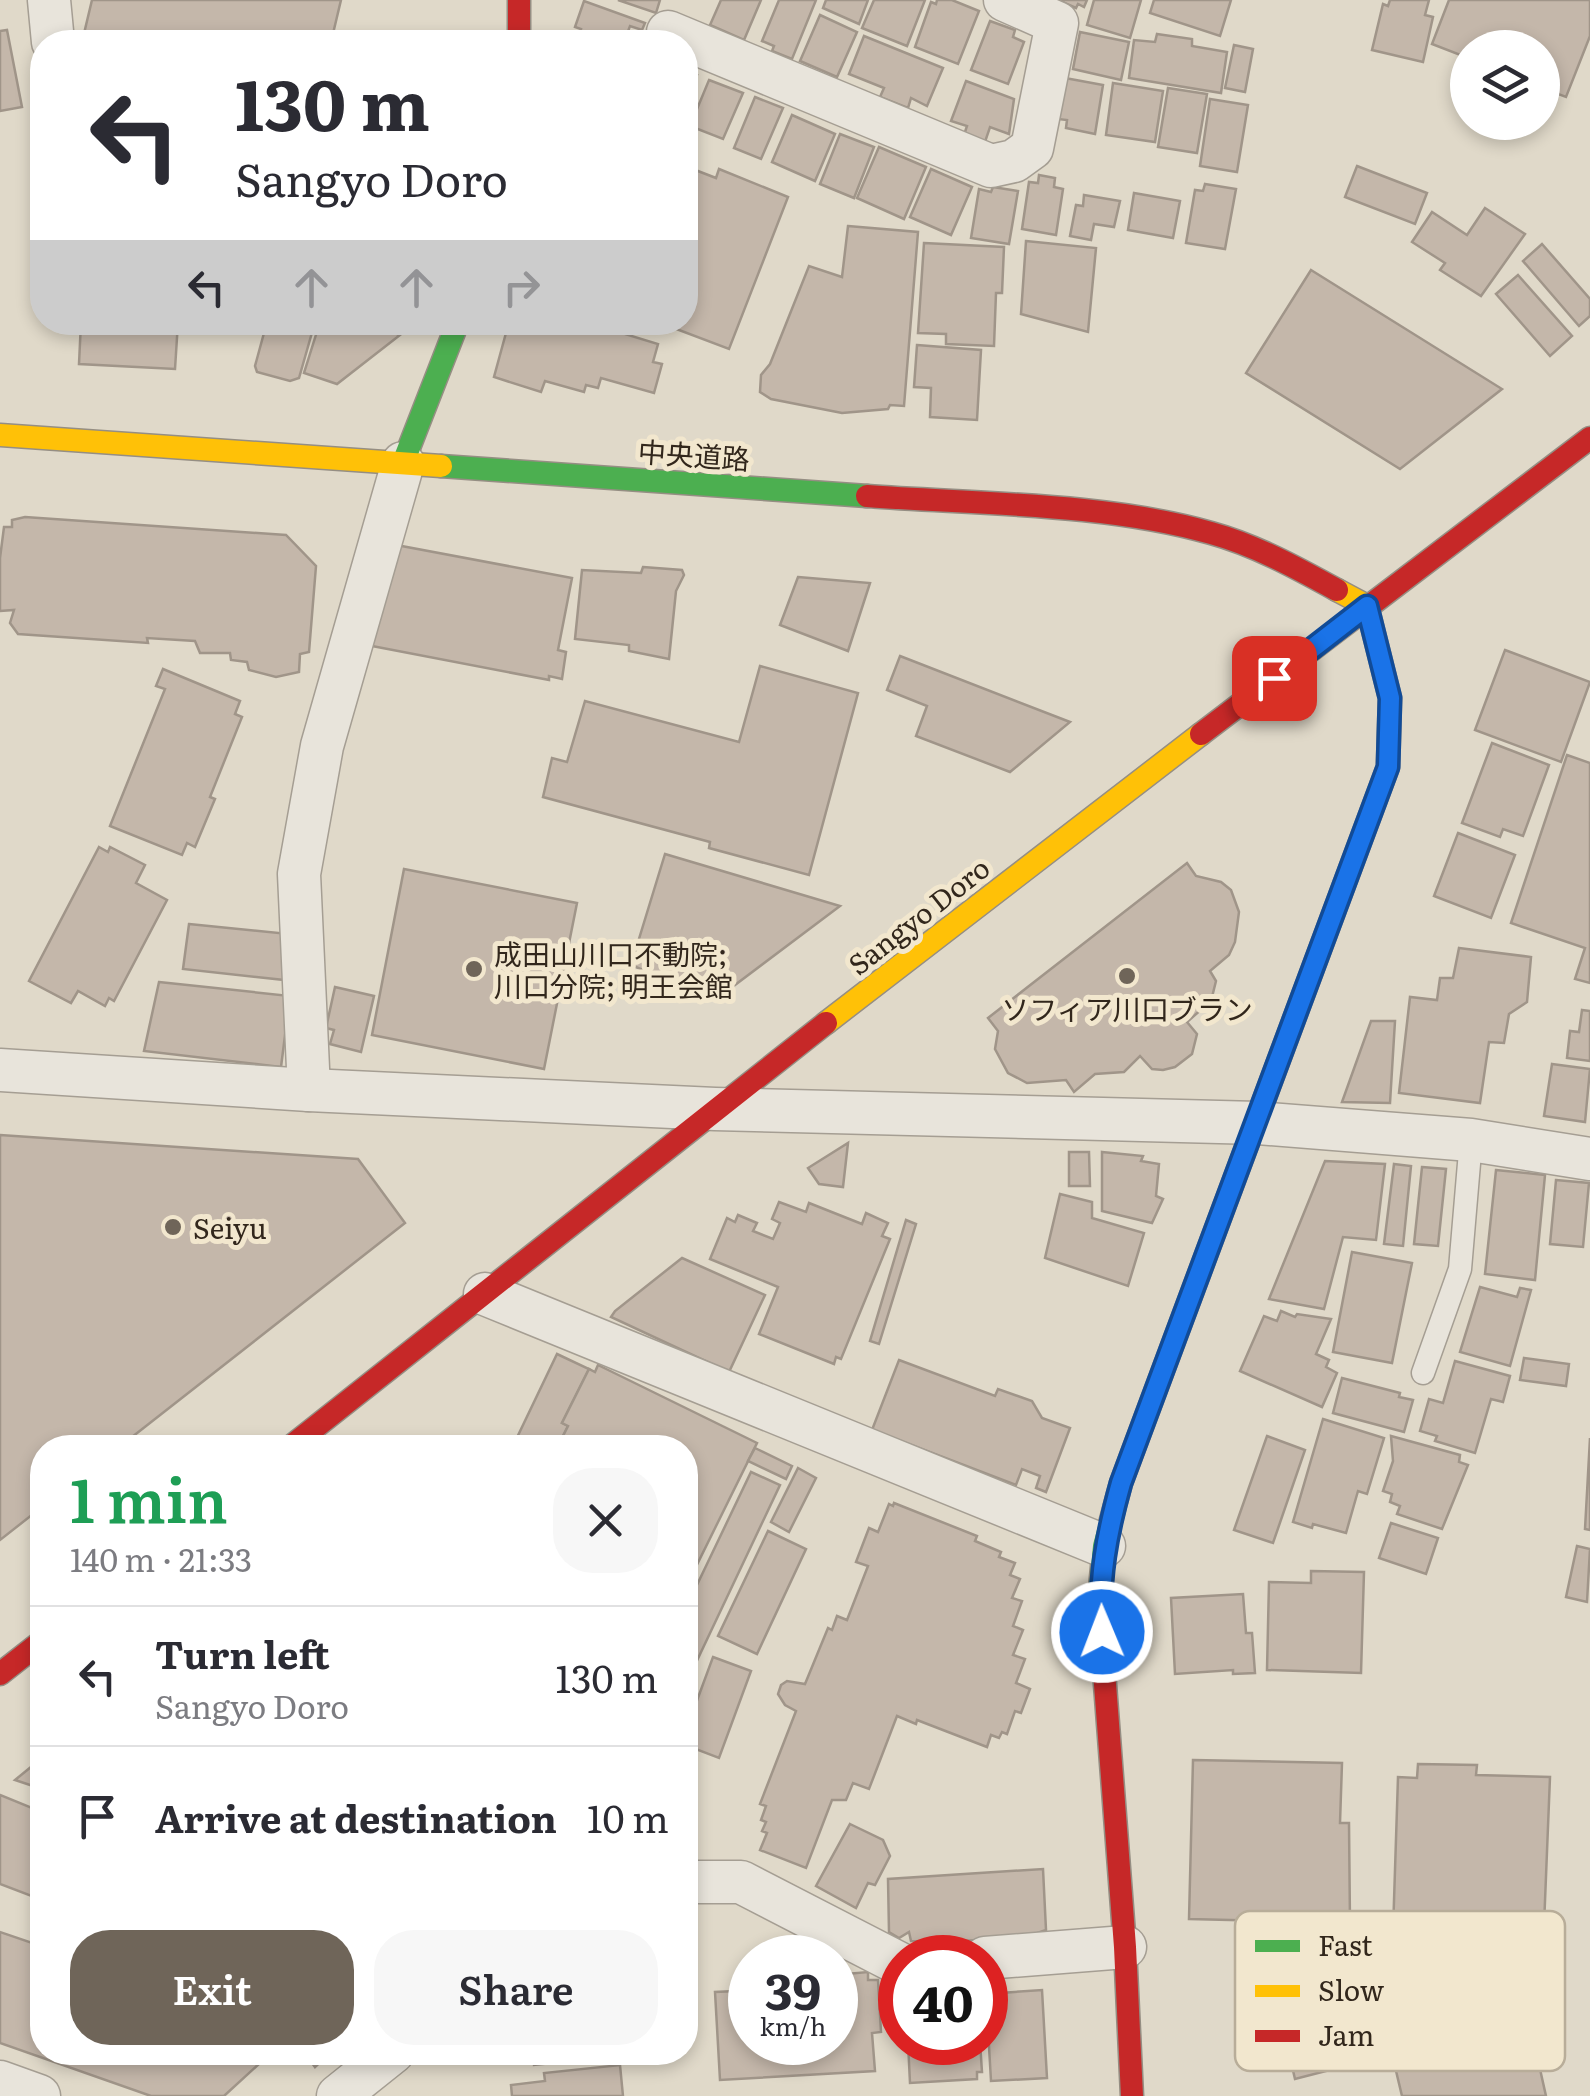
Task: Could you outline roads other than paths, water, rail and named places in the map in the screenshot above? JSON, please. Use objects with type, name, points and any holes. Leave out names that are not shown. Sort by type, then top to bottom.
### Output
[{"type":"main road","points":[[519,0],[519,30]]},
{"type":"main road","points":[[403,463],[453,335]]},
{"type":"main road","name":"中央道路","points":[[0,434],[1117,514],[1212,534],[1295,567],[1367,606]]},
{"type":"main road","name":"Sangyo Doro","points":[[306,1435],[715,1109],[1590,438]]},
{"type":"main road","points":[[1132,2096],[1099,1599],[1104,1546],[1121,1483],[1388,767],[1390,698],[1367,606]]},
{"type":"main road","points":[[0,1674],[30,1650]]},
{"type":"street","points":[[49,0],[51,30]]},
{"type":"street","points":[[698,37],[991,166],[1014,161],[1032,148],[1057,23],[1005,0]]},
{"type":"street","points":[[309,1090],[298,874],[322,746],[403,463]]},
{"type":"street","points":[[0,1070],[309,1090],[715,1109],[1258,1124],[1471,1140],[1590,1159]]},
{"type":"street","points":[[485,1294],[1104,1546]]},
{"type":"street","points":[[698,1882],[742,1882],[878,1953]]},
{"type":"street","points":[[1008,1956],[1124,1947]]},
{"type":"street","points":[[338,2096],[377,2065]]},
{"type":"street","points":[[0,2082],[39,2096]]},
{"type":"lane","points":[[1423,1373],[1460,1269],[1471,1140]]},
{"type":"place","name":"成田山川口不動院; 川口分院; 明王会館","points":[[474,969]]},
{"type":"place","name":"ソフィア川口ブラン","points":[[1127,976]]},
{"type":"place","name":"Seiyu","points":[[173,1227]]}]
